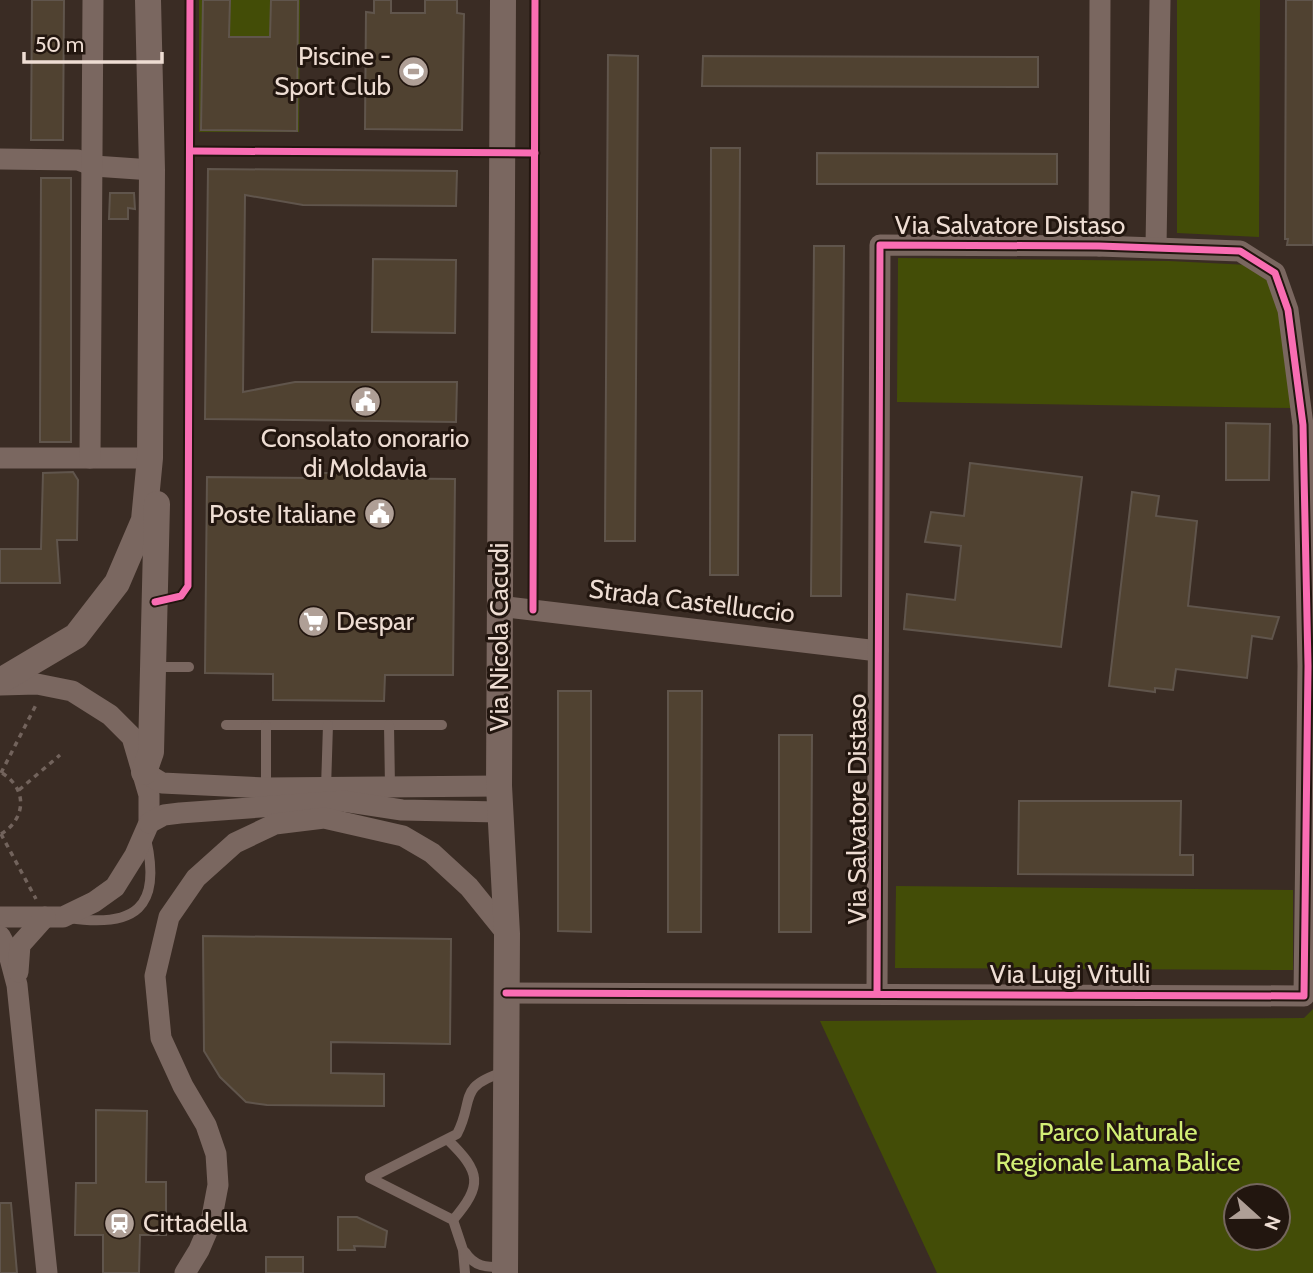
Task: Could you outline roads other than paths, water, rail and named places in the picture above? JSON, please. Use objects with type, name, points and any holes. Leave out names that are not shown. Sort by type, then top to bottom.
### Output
[{"type":"street","points":[[90,458],[93,0]]},
{"type":"street","points":[[0,683],[76,636],[117,583],[144,520],[150,458],[152,170],[148,0]]},
{"type":"street","name":"Via Nicola Cacudi","points":[[503,0],[499,812],[507,934],[505,1270]]},
{"type":"street","points":[[1099,246],[1100,0]]},
{"type":"street","points":[[1156,247],[1160,0]]},
{"type":"street","points":[[0,159],[78,160],[93,166],[152,170]]},
{"type":"street","name":"Via Salvatore Distaso","points":[[877,994],[880,245],[1099,246],[1240,251],[1275,273],[1288,310],[1303,425],[1310,666]]},
{"type":"street","points":[[0,458],[150,458]]},
{"type":"street","points":[[144,772],[151,751],[157,493],[150,458]]},
{"type":"street","name":"Strada Castelluccio","points":[[499,606],[878,651]]},
{"type":"street","name":"Via Luigi Vitulli","points":[[506,993],[1304,996],[1310,666]]},
{"type":"street","points":[[0,683],[37,684],[72,691],[110,715],[132,737],[149,795],[147,828],[135,855],[115,887],[94,902],[50,913],[0,917]]},
{"type":"street","points":[[144,772],[162,783],[266,789],[499,786]]},
{"type":"street","points":[[147,828],[164,815],[342,801],[402,810],[499,812]]},
{"type":"street","points":[[185,1273],[211,1222],[218,1185],[216,1154],[206,1125],[183,1086],[161,1038],[155,975],[169,916],[196,878],[235,843],[275,824],[324,818],[403,836],[432,853],[469,887],[507,934]]},
{"type":"street","points":[[17,985],[20,945],[50,913]]},
{"type":"street","points":[[0,936],[8,951],[17,985],[47,1273]]},
{"type":"lane","points":[[153,667],[189,667]]},
{"type":"lane","points":[[226,725],[442,725]]},
{"type":"lane","points":[[326,788],[328,725]]},
{"type":"lane","points":[[389,725],[390,787]]},
{"type":"lane","points":[[266,726],[266,789]]},
{"type":"lane","points":[[50,913],[97,922],[130,915],[141,906],[150,888],[147,828]]},
{"type":"lane","points":[[466,1273],[463,1250],[453,1220],[370,1178],[457,1134],[469,1093],[488,1077],[507,1071]]},
{"type":"lane","points":[[448,1140],[471,1167],[475,1179],[474,1191],[467,1205],[453,1220]]},
{"type":"lane","points":[[463,1250],[471,1261],[483,1267],[505,1270]]},
{"type":"place","name":"Piscine - Sport Club","points":[[414,71]]},
{"type":"place","name":"Consolato onorario di Moldavia","points":[[365,402]]},
{"type":"place","name":"Poste Italiane","points":[[379,514]]},
{"type":"place","name":"Despar","points":[[313,621]]},
{"type":"place","name":"Cittadella","points":[[120,1223]]},
{"type":"park label","name":"Parco Naturale Regionale Lama Balice","points":[[1118,1147]]}]
